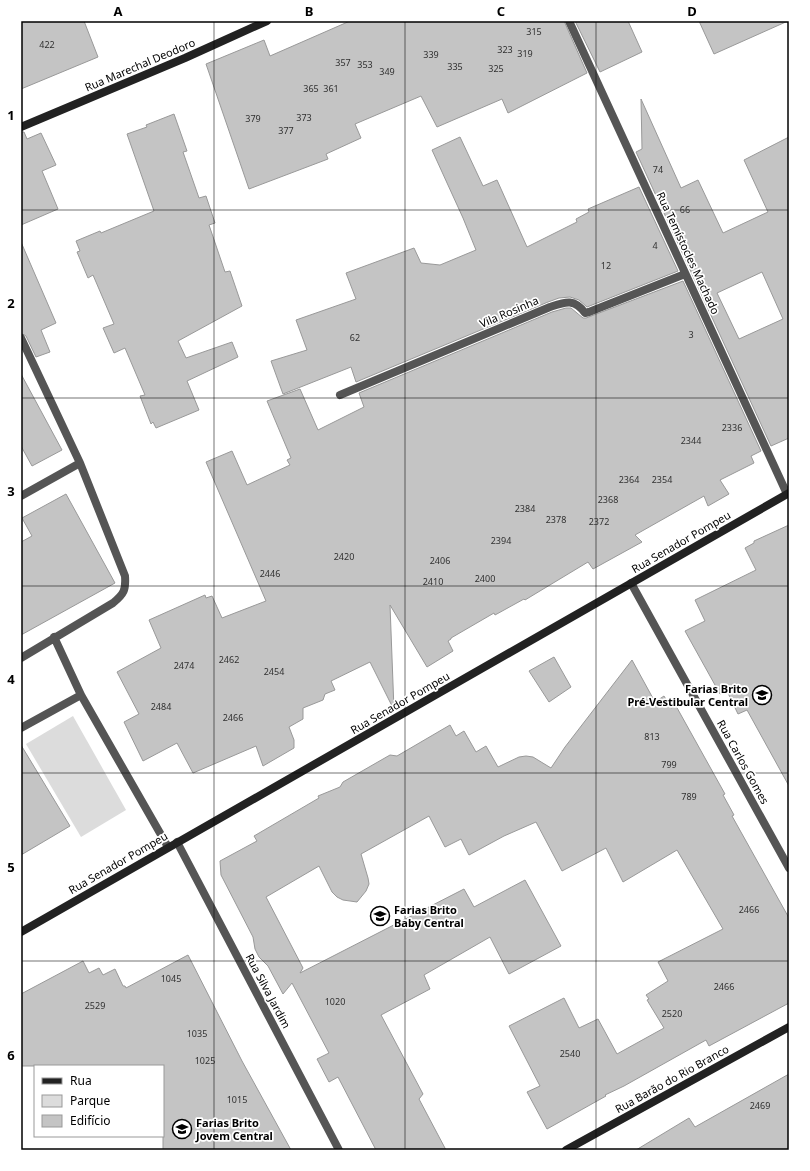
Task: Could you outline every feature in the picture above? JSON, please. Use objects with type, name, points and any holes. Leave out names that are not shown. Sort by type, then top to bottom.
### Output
[{"type":"street","name":"Rua Marechal Deodoro","points":[[21,127],[185,58],[267,21]]},
{"type":"street","name":"Rua Temístocles Machado","points":[[569,21],[685,274],[788,493]]},
{"type":"street","name":"Vila Rosinha","points":[[340,395],[564,302],[570,302],[581,308],[585,313],[590,312],[685,274]]},
{"type":"street","points":[[21,338],[80,463],[125,576],[126,587],[121,596],[113,603],[21,658]]},
{"type":"street","points":[[21,496],[80,463]]},
{"type":"street","name":"Rua Senador Pompeu","points":[[21,932],[788,493]]},
{"type":"street","name":"Rua Carlos Gomes","points":[[631,584],[789,868]]},
{"type":"street","points":[[54,637],[81,696],[168,847]]},
{"type":"street","points":[[21,728],[81,696]]},
{"type":"street","name":"Rua Silva Jardim","points":[[177,842],[339,1150]]},
{"type":"street","name":"Rua Barão do Rio Branco","points":[[566,1150],[789,1027]]},
{"type":"green space","points":[[73,716],[126,810],[81,837],[26,744]]},
{"type":"building","points":[[21,21],[84,21],[98,57],[21,89]]},
{"type":"building","points":[[350,21],[564,21],[587,73],[508,113],[502,99],[437,127],[421,96],[355,124],[361,138],[326,154],[328,159],[249,189],[206,64],[264,40],[270,56]]},
{"type":"building","points":[[575,21],[628,21],[642,52],[600,72]]},
{"type":"building","points":[[699,21],[788,21],[714,54]]},
{"type":"building","points":[[641,99],[681,188],[698,180],[723,233],[768,212],[744,160],[789,137],[789,438],[771,446],[636,152],[642,149]],"holes":[[[762,272],[783,319],[739,339],[717,293]]]},
{"type":"building","points":[[174,114],[187,151],[183,152],[199,198],[206,196],[215,223],[209,225],[225,272],[230,271],[242,306],[178,341],[186,358],[232,342],[238,357],[187,381],[199,410],[156,428],[153,422],[151,424],[140,396],[145,395],[125,348],[114,353],[103,328],[114,324],[93,275],[88,278],[77,252],[80,251],[76,241],[100,231],[101,233],[154,211],[127,134],[147,127],[146,125]]},
{"type":"building","points":[[21,132],[24,132],[27,139],[41,133],[56,165],[42,171],[58,209],[21,225]]},
{"type":"building","points":[[460,137],[483,186],[497,180],[527,247],[577,222],[576,219],[589,212],[588,209],[639,187],[678,271],[587,307],[579,300],[570,297],[559,298],[356,382],[351,367],[283,394],[271,361],[307,350],[296,320],[356,299],[346,273],[414,248],[421,263],[440,265],[476,250],[432,150]]},
{"type":"building","points":[[21,242],[56,323],[41,330],[50,352],[36,357],[26,336],[21,333]]},
{"type":"building","points":[[683,281],[761,451],[751,456],[754,463],[720,480],[729,494],[708,506],[704,496],[635,535],[642,542],[593,569],[588,562],[525,600],[524,599],[495,615],[494,613],[451,638],[448,641],[453,651],[427,667],[390,605],[394,710],[370,662],[331,681],[335,690],[325,694],[323,700],[303,708],[303,719],[289,727],[294,740],[294,748],[263,766],[256,746],[193,773],[177,743],[143,761],[124,722],[139,714],[117,672],[161,648],[149,620],[205,595],[206,598],[212,596],[222,618],[266,601],[206,462],[232,451],[247,485],[290,465],[287,460],[291,458],[267,401],[300,389],[318,430],[364,407],[359,393],[552,312],[571,308],[583,318],[586,318]]},
{"type":"building","points":[[21,374],[62,450],[32,466],[21,446]]},
{"type":"building","points":[[66,494],[115,583],[21,635],[21,542],[32,536],[22,518]]},
{"type":"building","name":"Farias Brito Pré-Vestibular Central","points":[[789,525],[789,786],[747,710],[738,714],[727,691],[720,694],[685,631],[705,621],[695,600],[756,570],[745,548],[754,543],[754,541]]},
{"type":"building","points":[[554,657],[571,687],[549,702],[529,671]]},
{"type":"building","points":[[632,660],[655,702],[664,696],[671,708],[676,706],[725,794],[723,795],[734,815],[732,816],[789,918],[789,1003],[709,1046],[706,1040],[605,1095],[606,1096],[547,1129],[527,1092],[540,1086],[509,1026],[564,998],[579,1028],[598,1019],[617,1054],[664,1028],[647,1000],[649,999],[646,995],[668,981],[658,962],[723,929],[677,850],[623,882],[606,848],[562,871],[536,822],[504,836],[469,855],[461,839],[445,847],[429,816],[361,854],[369,884],[366,891],[357,902],[343,900],[337,897],[332,892],[319,866],[266,897],[303,968],[300,973],[464,889],[474,907],[525,880],[561,946],[509,974],[490,937],[424,975],[430,989],[381,1015],[423,1094],[419,1099],[446,1150],[376,1150],[338,1077],[329,1082],[317,1059],[329,1053],[292,983],[283,994],[268,966],[259,957],[255,949],[253,937],[221,875],[220,861],[257,841],[254,836],[319,798],[318,796],[340,787],[343,782],[390,755],[397,756],[450,725],[456,736],[464,731],[476,752],[486,746],[498,767],[519,757],[526,756],[533,757],[551,768],[565,747]]},
{"type":"building","points":[[21,745],[70,826],[21,855]]},
{"type":"building","points":[[188,955],[242,1061],[291,1150],[163,1150],[164,1065],[21,1066],[21,994],[83,961],[89,973],[99,968],[103,975],[115,969],[123,986],[126,988]]},
{"type":"building","points":[[789,1074],[789,1150],[636,1150],[689,1118],[695,1127]]},
{"type":"place","name":"Farias Brito Pré-Vestibular Central","points":[[762,695]]},
{"type":"place","name":"Farias Brito Baby Central","points":[[380,916]]},
{"type":"place","name":"Farias Brito Jovem Central","points":[[182,1129]]}]
